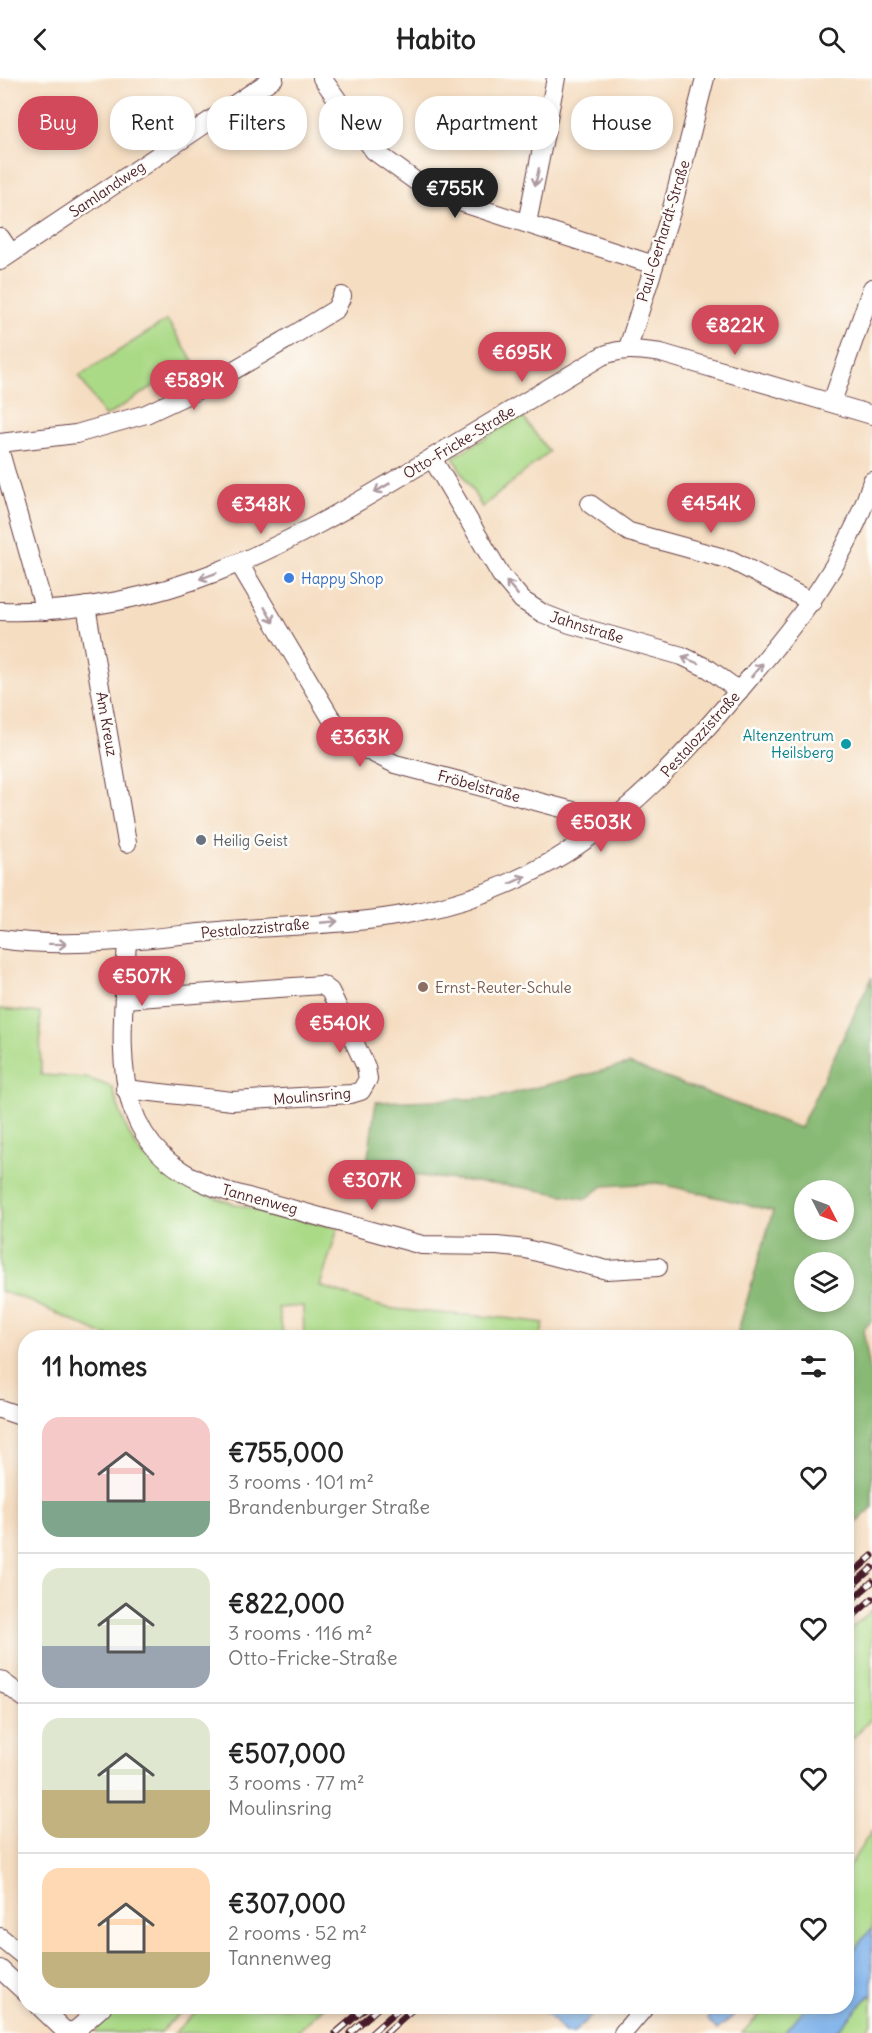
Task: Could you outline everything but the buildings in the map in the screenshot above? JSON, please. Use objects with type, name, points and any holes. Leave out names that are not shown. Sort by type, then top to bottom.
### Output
[{"type":"street","name":"Samlandweg","points":[[6,257],[274,78]]},
{"type":"street","points":[[322,78],[370,147],[405,175],[442,195],[654,265]]},
{"type":"street","points":[[527,223],[556,78]]},
{"type":"street","name":"Paul-Gerhardt-Straße","points":[[628,348],[671,212],[705,78]]},
{"type":"street","points":[[0,237],[6,257]]},
{"type":"street","points":[[832,402],[872,288]]},
{"type":"street","points":[[0,443],[76,434],[146,414],[210,384],[293,336],[336,309],[342,296]]},
{"type":"street","name":"Otto-Fricke-Straße","points":[[0,611],[45,611],[86,606],[173,588],[240,565],[330,519],[602,356],[628,348],[661,353],[872,415]]},
{"type":"street","points":[[0,452],[45,611]]},
{"type":"street","name":"Jahnstraße","points":[[432,458],[501,575],[522,600],[555,618],[667,650],[696,662],[739,691]]},
{"type":"street","name":"Pestalozzistraße","points":[[0,939],[74,944],[388,917],[428,910],[480,895],[518,880],[561,858],[598,832],[656,783],[739,691],[812,602],[840,557],[872,481]]},
{"type":"street","points":[[590,504],[628,532],[731,560],[812,602]]},
{"type":"street","name":"Fröbelstraße","points":[[240,565],[321,703],[340,729],[354,742],[373,755],[395,764],[573,811],[598,832]]},
{"type":"street","name":"Am Kreuz","points":[[86,606],[127,843]]},
{"type":"street","name":"Tannenweg","points":[[127,939],[122,1067],[125,1089],[140,1126],[154,1147],[183,1170],[208,1185],[422,1245],[497,1246],[526,1249],[607,1270],[658,1267]]},
{"type":"street","name":"Moulinsring","points":[[124,999],[322,985],[330,991],[366,1067],[368,1079],[361,1090],[351,1094],[246,1101],[125,1089]]},
{"type":"street","points":[[0,1409],[18,1415]]},
{"type":"street","points":[[0,1680],[18,1693]]},
{"type":"street","points":[[0,1936],[18,1951]]},
{"type":"street","points":[[0,1969],[18,1986]]},
{"type":"street","points":[[47,2014],[66,2032],[77,2031],[88,2014]]},
{"type":"street","points":[[622,2033],[639,2014]]},
{"type":"green space","points":[[167,320],[193,361],[105,417],[79,376]]},
{"type":"green space","points":[[522,416],[549,452],[482,507],[453,457]]},
{"type":"green space","points":[[872,977],[872,1320],[863,1330],[872,1380],[872,1508],[854,1525],[854,1330],[738,1330],[773,1211],[658,1183],[603,1186],[586,1199],[520,1187],[366,1170],[376,1102],[494,1098],[629,1064],[800,1128]]},
{"type":"green space","points":[[0,1009],[40,1013],[41,1075],[87,1078],[112,1087],[124,1123],[134,1143],[150,1162],[172,1178],[197,1191],[226,1201],[338,1228],[320,1286],[395,1309],[544,1323],[542,1330],[304,1330],[303,1306],[278,1308],[282,1330],[93,1330],[22,1298],[0,1291]]},
{"type":"green space","points":[[872,1610],[872,1718],[854,1737],[854,1626]]},
{"type":"green space","points":[[872,1830],[872,1928],[854,1949],[854,1858]]},
{"type":"green space","points":[[872,1993],[872,2023],[864,2033],[835,2033],[854,2014]]},
{"type":"green space","points":[[179,2014],[160,2033],[96,2033],[102,2015]]},
{"type":"green space","points":[[194,2014],[316,2014],[296,2033],[174,2033]]},
{"type":"green space","points":[[760,2014],[800,2014],[784,2033],[742,2033]]},
{"type":"water","points":[[872,1928],[872,1993],[854,2012],[854,1949]]},
{"type":"water","points":[[546,2014],[592,2014],[574,2033],[566,2033]]},
{"type":"water","points":[[710,2014],[732,2014],[733,2016],[717,2030],[707,2019]]},
{"type":"water","points":[[800,2014],[853,2014],[835,2033],[784,2033]]},
{"type":"railway","points":[[854,1572],[872,1556]]},
{"type":"railway","points":[[854,1584],[872,1568]]},
{"type":"railway","points":[[854,1598],[872,1582]]},
{"type":"railway","points":[[854,1615],[872,1599]]},
{"type":"railway","points":[[336,2033],[358,2014]]},
{"type":"railway","points":[[350,2033],[371,2014]]},
{"type":"railway","points":[[372,2033],[393,2014]]},
{"type":"railway","points":[[386,2033],[407,2014]]},
{"type":"place","name":"Happy Shop","points":[[289,578]]},
{"type":"place","name":"Altenzentrum Heilsberg","points":[[846,744]]},
{"type":"place","name":"Heilig Geist","points":[[201,840]]},
{"type":"place","name":"Ernst-Reuter-Schule","points":[[423,987]]}]
